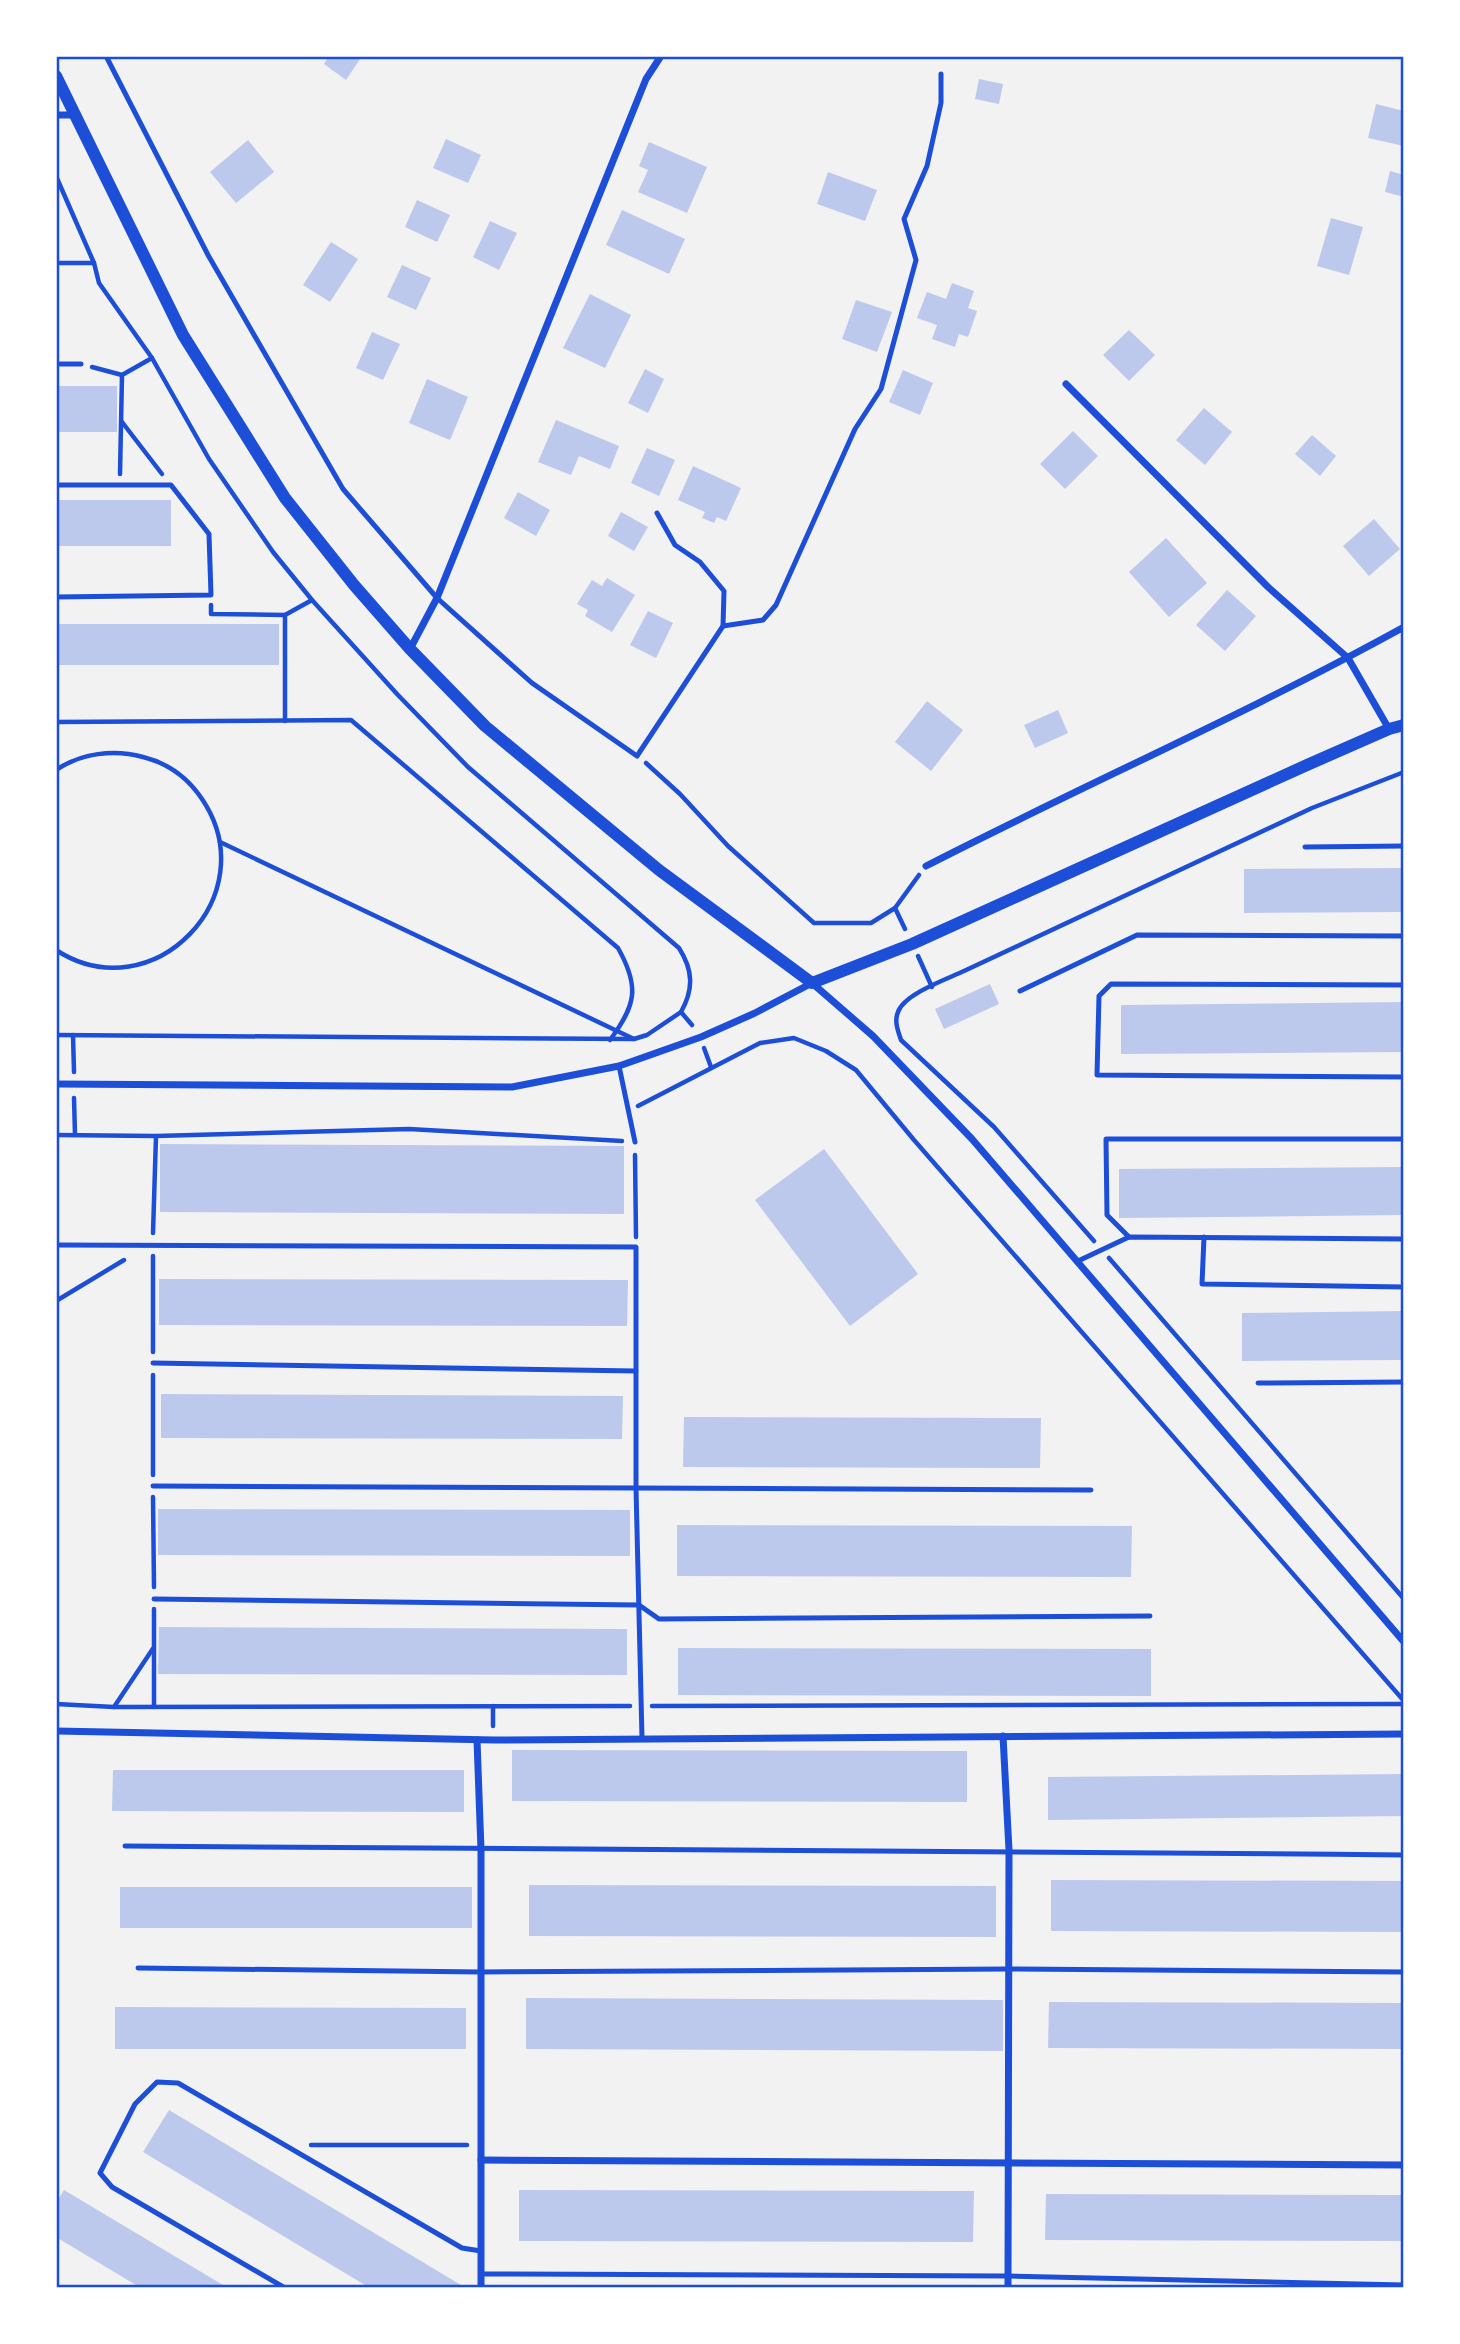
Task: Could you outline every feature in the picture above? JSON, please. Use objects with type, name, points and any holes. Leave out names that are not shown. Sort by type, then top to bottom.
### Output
[{"type":"street","points":[[410,649],[437,598],[646,79],[662,56]]},
{"type":"street","points":[[56,76],[183,335],[293,509],[410,649],[485,726],[659,870],[812,984],[873,1036],[972,1139],[1404,1642]]},
{"type":"street","points":[[56,114],[74,115]]},
{"type":"street","points":[[1066,384],[1268,587],[1348,658],[1389,729]]},
{"type":"street","points":[[926,866],[1348,658],[1404,627]]},
{"type":"street","points":[[56,1084],[512,1087],[619,1066],[701,1037],[812,984],[912,944],[1389,729],[1404,725]]},
{"type":"street","points":[[56,1731],[477,1740],[1404,1734]]},
{"type":"street","points":[[1003,1736],[1009,1850],[1008,2288]]},
{"type":"street","points":[[477,1740],[481,1850],[481,2288]]},
{"type":"street","points":[[481,2160],[1009,2165],[1404,2165]]},
{"type":"lane","points":[[106,56],[208,255],[343,489],[437,598],[532,683],[637,756],[723,626],[724,591],[700,562],[675,545],[657,513]]},
{"type":"lane","points":[[723,626],[763,620],[776,605],[855,429],[881,389],[916,260],[904,219],[927,166],[941,103],[941,74]]},
{"type":"lane","points":[[56,364],[81,364]]},
{"type":"lane","points":[[56,485],[171,485],[209,534],[211,595],[56,597]]},
{"type":"lane","points":[[1305,847],[1404,846]]},
{"type":"lane","points":[[1020,991],[1137,935],[1404,936]]},
{"type":"lane","points":[[1404,985],[1111,984],[1099,996],[1097,1075],[1404,1077]]},
{"type":"lane","points":[[619,1066],[635,1142]]},
{"type":"lane","points":[[1129,1237],[1107,1215],[1107,1139],[1404,1139]]},
{"type":"lane","points":[[1078,1261],[1129,1237],[1404,1239]]},
{"type":"lane","points":[[1204,1237],[1202,1284],[1404,1287]]},
{"type":"lane","points":[[56,1245],[636,1247],[636,1488],[642,1738]]},
{"type":"lane","points":[[153,1363],[636,1371]]},
{"type":"lane","points":[[1258,1383],[1404,1382]]},
{"type":"lane","points":[[153,1486],[1091,1490]]},
{"type":"lane","points":[[154,1599],[639,1605],[659,1619],[1150,1616]]},
{"type":"lane","points":[[125,1846],[481,1850],[1009,1850],[1404,1855]]},
{"type":"lane","points":[[138,1968],[480,1972],[1008,1969],[1404,1972]]},
{"type":"lane","points":[[285,2288],[112,2187],[100,2173],[135,2104],[156,2082],[178,2083],[462,2248],[481,2250]]},
{"type":"lane","points":[[481,2274],[1008,2276],[1404,2285]]},
{"type":"path","points":[[56,263],[94,263]]},
{"type":"path","points":[[81,364],[122,375],[152,358]]},
{"type":"path","points":[[120,485],[122,375]]},
{"type":"path","points":[[121,422],[171,485]]},
{"type":"path","points":[[211,595],[211,614],[285,615],[312,600]]},
{"type":"path","points":[[285,615],[285,721]]},
{"type":"path","points":[[56,722],[351,720],[618,948],[630,970],[633,990],[629,1010],[610,1040]]},
{"type":"path","points":[[56,770],[79,758],[97,754],[134,754],[152,759],[184,778],[197,792],[215,824],[220,842],[220,870],[214,898],[206,915],[182,943],[166,953],[131,966],[113,967],[76,960],[56,950]]},
{"type":"path","points":[[637,756],[680,793],[728,846],[814,923],[871,923],[895,908],[926,866]]},
{"type":"path","points":[[220,842],[634,1039]]},
{"type":"path","points":[[56,1035],[610,1040],[634,1039],[647,1035],[681,1012],[701,1037],[711,1067]]},
{"type":"path","points":[[628,1111],[760,1043],[794,1038],[826,1051],[856,1070],[923,1151],[1404,1702]]},
{"type":"path","points":[[56,1135],[156,1136],[410,1129],[635,1142],[636,1247]]},
{"type":"path","points":[[154,1707],[153,1363],[149,1246],[156,1136]]},
{"type":"path","points":[[56,1301],[149,1246]]},
{"type":"path","points":[[114,1707],[154,1647]]},
{"type":"path","points":[[56,1704],[154,1707],[1404,1702]]},
{"type":"path","points":[[493,1706],[494,1740]]},
{"type":"path","points":[[294,2150],[309,2145],[481,2145]]},
{"type":"building","points":[[329,56],[355,56],[360,59],[346,80],[324,64]]},
{"type":"building","points":[[979,79],[1003,84],[999,104],[975,99]]},
{"type":"building","points":[[1376,104],[1404,111],[1404,146],[1368,138]]},
{"type":"building","points":[[446,139],[481,155],[468,183],[433,168]]},
{"type":"building","points":[[248,140],[274,172],[236,203],[210,172]]},
{"type":"building","points":[[649,142],[707,167],[687,213],[638,192],[648,170],[639,166]]},
{"type":"building","points":[[1390,171],[1404,175],[1404,197],[1385,192]]},
{"type":"building","points":[[828,172],[877,190],[865,221],[817,204]]},
{"type":"building","points":[[417,200],[450,215],[437,242],[405,227]]},
{"type":"building","points":[[622,210],[685,239],[669,274],[606,245]]},
{"type":"building","points":[[1331,218],[1363,227],[1349,275],[1317,266]]},
{"type":"building","points":[[490,221],[517,233],[499,270],[473,257]]},
{"type":"building","points":[[331,242],[358,259],[330,302],[303,285]]},
{"type":"building","points":[[402,265],[431,278],[416,310],[387,297]]},
{"type":"building","points":[[952,283],[974,291],[968,308],[977,311],[968,337],[959,334],[955,347],[932,339],[937,325],[917,318],[927,292],[946,299]]},
{"type":"building","points":[[590,294],[631,315],[605,368],[563,348]]},
{"type":"building","points":[[856,300],[892,312],[877,352],[842,339]]},
{"type":"building","points":[[1129,330],[1155,355],[1129,381],[1103,355]]},
{"type":"building","points":[[372,332],[400,344],[383,380],[356,368]]},
{"type":"building","points":[[645,369],[664,379],[648,413],[628,403]]},
{"type":"building","points":[[903,370],[933,383],[920,415],[889,402]]},
{"type":"building","points":[[427,379],[468,397],[450,440],[409,423]]},
{"type":"building","points":[[56,386],[117,386],[117,432],[56,432]]},
{"type":"building","points":[[1204,408],[1232,432],[1205,465],[1176,440]]},
{"type":"building","points":[[556,420],[619,446],[610,469],[579,456],[571,475],[538,462]]},
{"type":"building","points":[[1073,431],[1098,456],[1065,489],[1040,464]]},
{"type":"building","points":[[1312,435],[1336,456],[1320,476],[1295,454]]},
{"type":"building","points":[[647,448],[675,460],[659,496],[631,483]]},
{"type":"building","points":[[693,466],[741,488],[726,521],[717,517],[714,523],[702,518],[705,512],[678,500]]},
{"type":"building","points":[[518,492],[550,510],[536,536],[504,518]]},
{"type":"building","points":[[56,500],[171,500],[171,546],[56,546]]},
{"type":"building","points":[[621,512],[648,527],[634,551],[608,536]]},
{"type":"building","points":[[1374,519],[1400,549],[1369,576],[1343,546]]},
{"type":"building","points":[[1166,538],[1207,583],[1169,617],[1129,572]]},
{"type":"building","points":[[607,578],[635,595],[612,632],[585,616],[588,610],[577,604],[592,580],[602,586]]},
{"type":"building","points":[[1227,590],[1256,616],[1225,651],[1196,625]]},
{"type":"building","points":[[648,611],[673,623],[656,658],[630,645]]},
{"type":"building","points":[[56,624],[279,624],[279,665],[56,665]]},
{"type":"building","points":[[927,701],[963,730],[931,771],[895,742]]},
{"type":"building","points":[[1058,710],[1068,733],[1035,748],[1024,725]]},
{"type":"building","points":[[1404,868],[1404,912],[1244,913],[1244,869]]},
{"type":"building","points":[[990,984],[999,1004],[944,1029],[935,1009]]},
{"type":"building","points":[[1404,1002],[1404,1052],[1121,1054],[1121,1005]]},
{"type":"building","points":[[160,1144],[624,1146],[624,1214],[160,1212]]},
{"type":"building","points":[[824,1149],[918,1274],[850,1326],[755,1200]]},
{"type":"building","points":[[1404,1167],[1404,1215],[1119,1218],[1119,1169]]},
{"type":"building","points":[[159,1279],[628,1280],[627,1326],[159,1325]]},
{"type":"building","points":[[1404,1311],[1404,1360],[1242,1361],[1242,1313]]},
{"type":"building","points":[[161,1394],[623,1396],[622,1439],[161,1438]]},
{"type":"building","points":[[684,1417],[1041,1418],[1040,1468],[683,1467]]},
{"type":"building","points":[[158,1509],[630,1510],[630,1556],[158,1555]]},
{"type":"building","points":[[677,1525],[1132,1526],[1131,1577],[677,1576]]},
{"type":"building","points":[[159,1627],[627,1629],[627,1675],[158,1674]]},
{"type":"building","points":[[678,1648],[1151,1649],[1151,1696],[678,1695]]},
{"type":"building","points":[[512,1750],[967,1751],[967,1802],[512,1801]]},
{"type":"building","points":[[113,1770],[464,1770],[464,1812],[112,1811]]},
{"type":"building","points":[[1404,1774],[1404,1816],[1048,1820],[1048,1777]]},
{"type":"building","points":[[1051,1880],[1404,1881],[1404,1932],[1051,1931]]},
{"type":"building","points":[[529,1885],[996,1886],[996,1937],[529,1936]]},
{"type":"building","points":[[120,1887],[472,1887],[472,1928],[120,1928]]},
{"type":"building","points":[[526,1998],[1003,2000],[1003,2051],[526,2049]]},
{"type":"building","points":[[1049,2002],[1404,2003],[1404,2049],[1048,2048]]},
{"type":"building","points":[[115,2007],[466,2008],[466,2049],[115,2049]]},
{"type":"building","points":[[169,2110],[466,2288],[370,2288],[143,2152]]},
{"type":"building","points":[[64,2190],[228,2288],[141,2288],[56,2237],[56,2203]]},
{"type":"building","points":[[519,2190],[974,2191],[973,2242],[519,2241]]},
{"type":"building","points":[[1046,2194],[1404,2195],[1404,2241],[1045,2240]]}]
